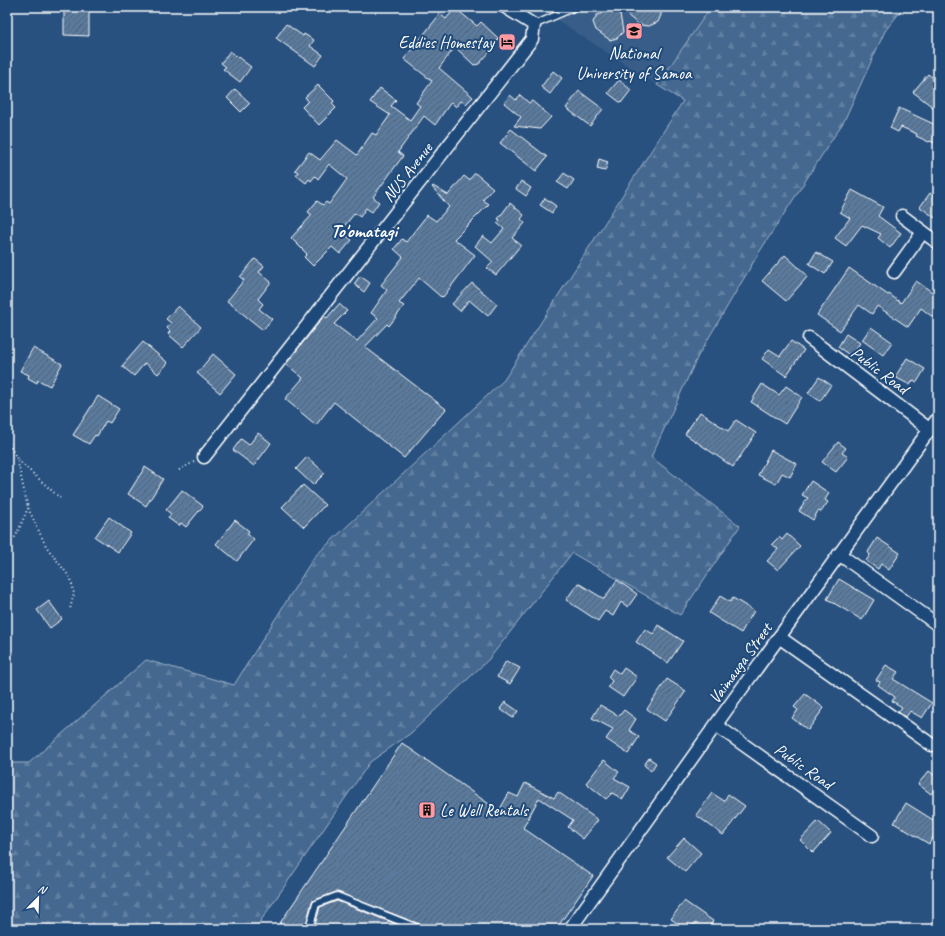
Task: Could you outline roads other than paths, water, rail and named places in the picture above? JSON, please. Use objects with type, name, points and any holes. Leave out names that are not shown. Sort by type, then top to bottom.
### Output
[{"type":"street","points":[[505,7],[534,26]]},
{"type":"street","name":"NUS Avenue","points":[[204,457],[532,39],[534,26]]},
{"type":"street","points":[[902,216],[938,243]]},
{"type":"street","points":[[894,272],[923,232]]},
{"type":"street","name":"Public Road","points":[[809,338],[930,429]]},
{"type":"street","name":"Vaimauga Street","points":[[570,929],[938,418]]},
{"type":"street","points":[[839,554],[938,625]]},
{"type":"street","points":[[779,638],[932,745]]},
{"type":"street","name":"Public Road","points":[[716,725],[872,836]]},
{"type":"lane","points":[[534,26],[575,7]]},
{"type":"lane","points":[[309,929],[316,904],[337,896],[420,929]]},
{"type":"place","name":"National University of Samoa","points":[[634,31]]},
{"type":"place","name":"Eddies Homestay","points":[[507,42]]},
{"type":"place","name":"Le Well Rentals","points":[[427,810]]},
{"type":"district","name":"To'omatagi","points":[[364,230]]}]
